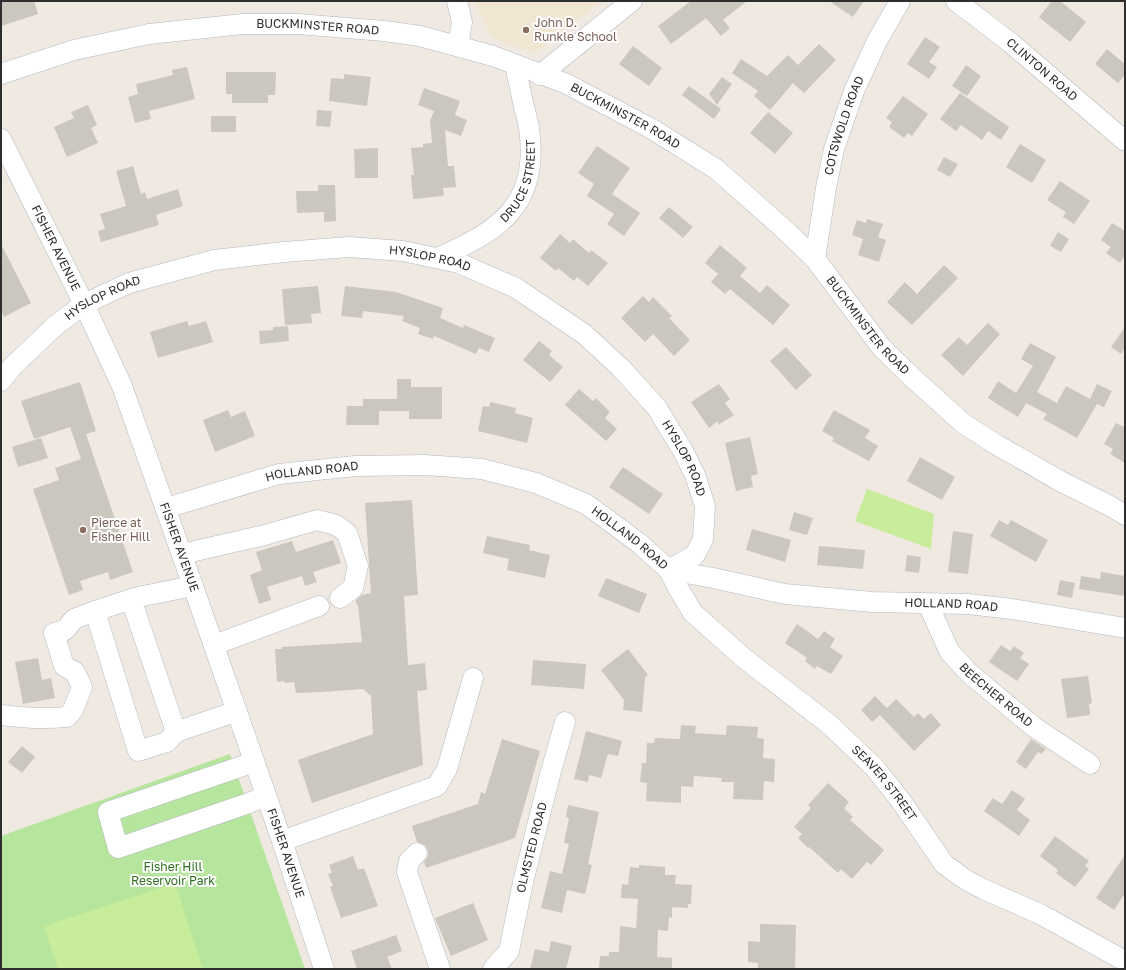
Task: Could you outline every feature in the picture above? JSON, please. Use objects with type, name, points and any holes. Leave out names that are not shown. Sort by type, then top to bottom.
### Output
[{"type":"street","points":[[457,1],[462,22],[458,46]]},
{"type":"street","points":[[540,75],[632,1]]},
{"type":"street","name":"COTSWOLD ROAD","points":[[815,259],[826,188],[834,149],[854,91],[877,41],[900,1]]},
{"type":"street","name":"CLINTON ROAD","points":[[956,1],[1011,43],[1125,142]]},
{"type":"street","name":"BUCKMINSTER ROAD","points":[[1,74],[74,50],[149,34],[243,24],[298,24],[384,31],[420,36],[493,56],[567,84],[652,129],[716,169],[785,230],[815,259],[882,348],[964,424],[1055,479],[1125,515]]},
{"type":"street","name":"DRUCE STREET","points":[[436,258],[489,232],[506,218],[516,206],[523,193],[529,177],[531,145],[529,127],[515,65]]},
{"type":"street","name":"FISHER AVENUE","points":[[1,139],[84,304],[118,378],[214,644],[282,841],[324,969]]},
{"type":"street","name":"HYSLOP ROAD","points":[[1,381],[13,366],[55,326],[84,304],[129,283],[198,264],[214,260],[284,252],[349,247],[403,251],[459,263],[516,288],[584,334],[621,368],[657,408],[684,451],[695,475],[705,506],[702,539],[695,555],[669,570]]},
{"type":"street","name":"HOLLAND ROAD","points":[[166,508],[279,474],[356,466],[425,464],[482,469],[536,483],[586,504],[639,544],[669,570],[785,594],[872,602],[968,604],[1012,609],[1125,628]]},
{"type":"street","points":[[182,554],[265,535],[317,520],[336,525],[347,533],[358,566],[353,588],[340,598]]},
{"type":"street","name":"SEAVER STREET","points":[[669,570],[693,613],[745,659],[830,725],[875,768],[901,801],[944,864],[966,880],[1040,914],[1125,961]]},
{"type":"street","points":[[1,715],[54,718],[67,716],[73,710],[82,687],[75,672],[64,666],[54,633],[65,630],[74,619],[131,599],[193,586]]},
{"type":"street","points":[[131,599],[176,732]]},
{"type":"street","name":"BEECHER ROAD","points":[[928,604],[949,651],[969,673],[1034,727],[1090,764]]},
{"type":"street","points":[[214,644],[319,606]]},
{"type":"street","points":[[95,611],[138,751],[167,742],[176,732],[236,711]]},
{"type":"street","points":[[282,841],[437,786],[448,769],[472,678]]},
{"type":"street","name":"OLMSTED ROAD","points":[[493,969],[509,951],[523,882],[565,722]]},
{"type":"street","points":[[254,762],[108,812],[118,848],[266,796]]},
{"type":"street","points":[[417,853],[409,861],[407,872],[440,969]]},
{"type":"shaded area","name":"John D. Runkle School","points":[[474,1],[602,1],[536,52],[507,44],[496,39],[489,33]]},
{"type":"green space","points":[[867,489],[934,514],[931,549],[855,521]]},
{"type":"green space","name":"Fisher Hill Reservoir Park","points":[[230,754],[305,969],[1,969],[1,836]]},
{"type":"green space","points":[[175,883],[203,969],[58,969],[44,926]]},
{"type":"building","points":[[1,1],[34,1],[38,14],[1,26]]},
{"type":"building","points":[[691,1],[747,1],[723,20],[730,28],[721,36],[706,18],[671,44],[658,26]]},
{"type":"building","points":[[829,1],[864,1],[853,17]]},
{"type":"building","points":[[1052,1],[1060,1],[1086,22],[1070,42],[1039,17]]},
{"type":"building","points":[[925,37],[940,47],[929,62],[937,67],[929,79],[907,64]]},
{"type":"building","points":[[819,44],[836,60],[804,93],[793,83],[770,110],[754,96],[758,91],[732,73],[741,59],[767,76],[788,55],[798,65]]},
{"type":"building","points":[[633,46],[662,68],[649,86],[619,64]]},
{"type":"building","points":[[1107,49],[1125,64],[1125,75],[1118,83],[1095,64]]},
{"type":"building","points":[[966,65],[981,76],[967,96],[952,86]]},
{"type":"building","points":[[187,67],[195,99],[149,111],[151,119],[135,123],[128,97],[138,94],[136,84],[173,75],[172,70]]},
{"type":"building","points":[[226,72],[276,72],[275,95],[268,95],[268,103],[232,103],[232,94],[226,94]]},
{"type":"building","points":[[344,74],[371,77],[367,106],[329,101],[331,78],[344,79]]},
{"type":"building","points":[[722,77],[732,84],[717,105],[709,94]]},
{"type":"building","points":[[689,86],[721,109],[714,119],[682,95]]},
{"type":"building","points":[[424,88],[460,101],[455,115],[467,120],[461,136],[445,130],[448,166],[454,166],[456,187],[443,188],[444,196],[413,199],[411,175],[414,175],[411,148],[423,147],[423,144],[432,143],[430,121],[434,111],[418,105]]},
{"type":"building","points":[[960,93],[1009,127],[1001,140],[988,131],[982,140],[961,125],[956,131],[940,119]]},
{"type":"building","points":[[903,96],[928,114],[912,136],[908,133],[904,138],[889,127],[892,122],[886,118]]},
{"type":"building","points":[[88,105],[97,125],[91,128],[98,143],[67,157],[54,127],[74,118],[71,112]]},
{"type":"building","points":[[317,110],[332,111],[330,127],[316,126]]},
{"type":"building","points":[[768,112],[793,133],[775,154],[750,133]]},
{"type":"building","points":[[211,116],[236,116],[236,132],[211,132]]},
{"type":"building","points":[[1020,144],[1046,160],[1032,183],[1006,167]]},
{"type":"building","points":[[597,146],[630,168],[612,194],[640,213],[624,236],[607,224],[614,214],[587,196],[594,184],[578,173]]},
{"type":"building","points":[[378,148],[378,178],[355,178],[354,149]]},
{"type":"building","points":[[944,157],[958,164],[950,177],[937,170]]},
{"type":"building","points":[[133,166],[141,194],[145,192],[147,199],[178,189],[183,206],[156,215],[159,225],[101,242],[98,231],[105,229],[100,214],[126,206],[116,171]]},
{"type":"building","points":[[1060,181],[1090,201],[1074,224],[1063,217],[1066,212],[1047,200]]},
{"type":"building","points":[[318,185],[335,185],[336,221],[324,222],[324,212],[297,213],[296,191],[318,191]]},
{"type":"building","points":[[669,207],[693,227],[683,238],[659,218]]},
{"type":"building","points":[[867,219],[883,224],[878,237],[886,240],[879,262],[858,255],[863,239],[852,235],[857,220],[866,223]]},
{"type":"building","points":[[1112,223],[1125,231],[1125,255],[1120,263],[1106,253],[1111,247],[1101,240]]},
{"type":"building","points":[[1058,232],[1069,239],[1061,252],[1050,246]]},
{"type":"building","points":[[560,234],[570,243],[573,239],[589,253],[591,250],[608,263],[588,286],[577,277],[574,281],[558,268],[556,271],[540,258]]},
{"type":"building","points":[[1,244],[31,303],[4,317],[1,310]]},
{"type":"building","points":[[720,245],[747,268],[740,276],[760,293],[767,285],[790,305],[773,325],[730,289],[725,294],[711,282],[718,274],[705,263]]},
{"type":"building","points":[[944,265],[958,278],[912,325],[887,302],[905,282],[917,294]]},
{"type":"building","points":[[318,286],[321,313],[311,314],[312,323],[285,325],[282,289]]},
{"type":"building","points":[[345,286],[396,292],[443,308],[440,318],[463,328],[464,325],[495,338],[489,352],[479,348],[476,354],[434,336],[433,339],[418,334],[420,328],[402,321],[404,316],[363,311],[362,318],[341,316]]},
{"type":"building","points":[[643,296],[649,302],[653,297],[672,316],[669,318],[690,340],[674,356],[653,334],[645,342],[621,318]]},
{"type":"building","points":[[187,321],[189,326],[206,321],[213,342],[158,358],[150,332]]},
{"type":"building","points":[[988,323],[1000,334],[963,376],[941,355],[959,337],[967,345]]},
{"type":"building","points":[[288,326],[289,341],[260,344],[259,331],[273,330],[273,327]]},
{"type":"building","points":[[1125,327],[1125,348],[1121,354],[1111,347]]},
{"type":"building","points":[[539,341],[552,351],[549,355],[563,367],[550,382],[523,360]]},
{"type":"building","points":[[1030,343],[1056,357],[1037,392],[1057,403],[1066,386],[1090,399],[1097,384],[1112,391],[1104,407],[1097,404],[1077,438],[1043,419],[1047,414],[1026,403],[1018,417],[988,398],[998,381],[1016,393],[1033,366],[1021,359]]},
{"type":"building","points":[[786,347],[812,375],[796,390],[770,361]]},
{"type":"building","points":[[397,379],[411,379],[411,387],[442,387],[442,419],[409,419],[409,411],[379,411],[379,425],[346,425],[347,406],[363,406],[363,399],[397,399]]},
{"type":"building","name":"Pierce at Fisher Hill","points":[[80,382],[96,431],[86,434],[133,572],[110,580],[108,572],[80,581],[83,590],[69,595],[33,489],[59,480],[55,468],[81,459],[70,427],[34,439],[21,401]]},
{"type":"building","points":[[719,384],[730,399],[725,403],[734,415],[718,425],[718,421],[709,428],[691,402]]},
{"type":"building","points":[[579,389],[593,401],[596,398],[610,412],[605,418],[617,429],[606,441],[565,405]]},
{"type":"building","points":[[490,402],[516,408],[515,413],[533,418],[527,443],[478,431],[483,406],[489,407]]},
{"type":"building","points":[[228,410],[231,417],[245,411],[255,436],[215,452],[203,420]]},
{"type":"building","points":[[834,410],[870,430],[865,438],[878,446],[869,461],[832,441],[834,438],[822,431]]},
{"type":"building","points":[[1116,423],[1124,427],[1125,425],[1125,463],[1110,454],[1113,449],[1104,444]]},
{"type":"building","points":[[750,437],[758,474],[751,476],[753,487],[736,491],[725,443]]},
{"type":"building","points":[[41,438],[48,458],[18,467],[12,447]]},
{"type":"building","points":[[920,457],[955,477],[942,500],[907,481]]},
{"type":"building","points":[[623,467],[663,494],[649,514],[609,487]]},
{"type":"building","points":[[412,500],[418,595],[404,596],[408,665],[425,663],[427,690],[417,691],[423,765],[312,803],[298,760],[373,734],[371,696],[363,689],[296,693],[294,682],[277,682],[275,649],[282,649],[282,647],[362,642],[358,605],[356,604],[356,600],[362,595],[371,593],[365,503]]},
{"type":"building","points":[[794,512],[813,518],[807,535],[789,530]]},
{"type":"building","points":[[999,520],[1008,525],[1011,520],[1048,540],[1036,562],[990,536]]},
{"type":"building","points":[[752,529],[791,540],[785,562],[746,550]]},
{"type":"building","points":[[953,531],[973,534],[968,574],[948,572]]},
{"type":"building","points":[[487,536],[530,545],[529,550],[550,555],[545,578],[507,570],[509,559],[483,553]]},
{"type":"building","points":[[333,540],[341,563],[313,572],[317,582],[305,586],[302,576],[267,587],[271,600],[259,604],[250,575],[262,570],[256,552],[292,541],[296,552]]},
{"type":"building","points":[[819,546],[865,550],[863,569],[817,565]]},
{"type":"building","points":[[907,555],[921,557],[919,573],[905,571]]},
{"type":"building","points":[[1101,572],[1125,576],[1125,596],[1079,589],[1081,576],[1100,579]]},
{"type":"building","points":[[606,578],[647,594],[639,613],[598,596]]},
{"type":"building","points":[[1060,580],[1075,583],[1072,598],[1057,595]]},
{"type":"building","points":[[797,624],[818,639],[824,631],[835,639],[830,647],[843,656],[831,674],[817,666],[815,669],[805,661],[807,658],[785,643]]},
{"type":"building","points":[[1001,645],[1010,651],[1014,646],[1024,653],[1020,658],[1029,664],[1017,681],[989,662]]},
{"type":"building","points":[[628,649],[648,675],[645,677],[642,712],[623,710],[624,700],[601,670]]},
{"type":"building","points":[[38,658],[42,680],[51,678],[55,698],[23,704],[15,662]]},
{"type":"building","points":[[533,660],[586,664],[584,689],[531,685]]},
{"type":"building","points":[[1088,676],[1092,703],[1089,704],[1090,715],[1067,718],[1061,679]]},
{"type":"building","points":[[875,696],[887,708],[896,699],[914,717],[918,713],[924,719],[931,713],[941,725],[914,751],[880,715],[872,722],[861,710]]},
{"type":"building","points":[[681,725],[696,726],[695,733],[726,735],[727,725],[758,727],[757,738],[764,739],[763,758],[775,759],[774,782],[764,781],[763,800],[733,799],[734,782],[721,782],[722,778],[694,776],[693,787],[681,786],[681,803],[646,801],[647,783],[640,782],[642,763],[646,763],[647,743],[654,743],[655,738],[680,739]]},
{"type":"building","points":[[586,731],[622,741],[618,756],[608,754],[601,778],[589,775],[588,782],[574,779]]},
{"type":"building","points":[[502,739],[540,751],[515,838],[426,868],[424,862],[428,856],[428,850],[425,845],[417,842],[412,826],[478,804],[481,792],[485,794]]},
{"type":"building","points":[[1031,739],[1046,749],[1041,754],[1038,752],[1026,769],[1016,762]]},
{"type":"building","points":[[22,746],[35,757],[22,773],[8,762]]},
{"type":"building","points":[[828,783],[849,802],[844,808],[853,817],[850,820],[884,850],[871,865],[867,862],[852,879],[841,869],[838,873],[809,847],[808,848],[798,838],[802,834],[794,827],[811,808],[808,805]]},
{"type":"building","points":[[1012,790],[1025,799],[1017,810],[1030,820],[1019,836],[984,811],[993,798],[1002,804]]},
{"type":"building","points":[[568,805],[599,812],[588,864],[592,865],[585,894],[567,890],[562,913],[541,908],[550,871],[562,874],[569,844],[564,843],[569,818],[566,817]]},
{"type":"building","points":[[1055,836],[1089,861],[1085,866],[1089,869],[1075,887],[1056,873],[1058,870],[1040,856]]},
{"type":"building","points":[[1125,855],[1125,893],[1114,910],[1096,898]]},
{"type":"building","points":[[353,856],[358,870],[364,868],[378,906],[341,918],[330,887],[333,886],[328,874],[332,873],[329,865]]},
{"type":"building","points":[[639,865],[665,867],[665,875],[676,875],[675,884],[692,885],[691,904],[688,904],[688,908],[672,907],[672,918],[669,917],[668,931],[658,930],[657,957],[672,958],[672,969],[599,969],[600,956],[609,956],[609,952],[619,952],[620,926],[636,928],[638,899],[621,898],[622,884],[628,885],[630,867],[639,868]]},
{"type":"building","points":[[473,903],[488,940],[451,956],[435,918]]},
{"type":"building","points":[[760,924],[796,925],[795,969],[758,969],[758,963],[748,962],[748,941],[760,942]]},
{"type":"building","points":[[396,935],[402,951],[387,957],[392,969],[357,969],[351,951]]},
{"type":"building","points":[[551,941],[572,946],[566,969],[530,969],[535,949],[549,952]]},
{"type":"place","name":"John D. Runkle School","points":[[526,30]]},
{"type":"place","name":"Pierce at Fisher Hill","points":[[83,530]]}]
